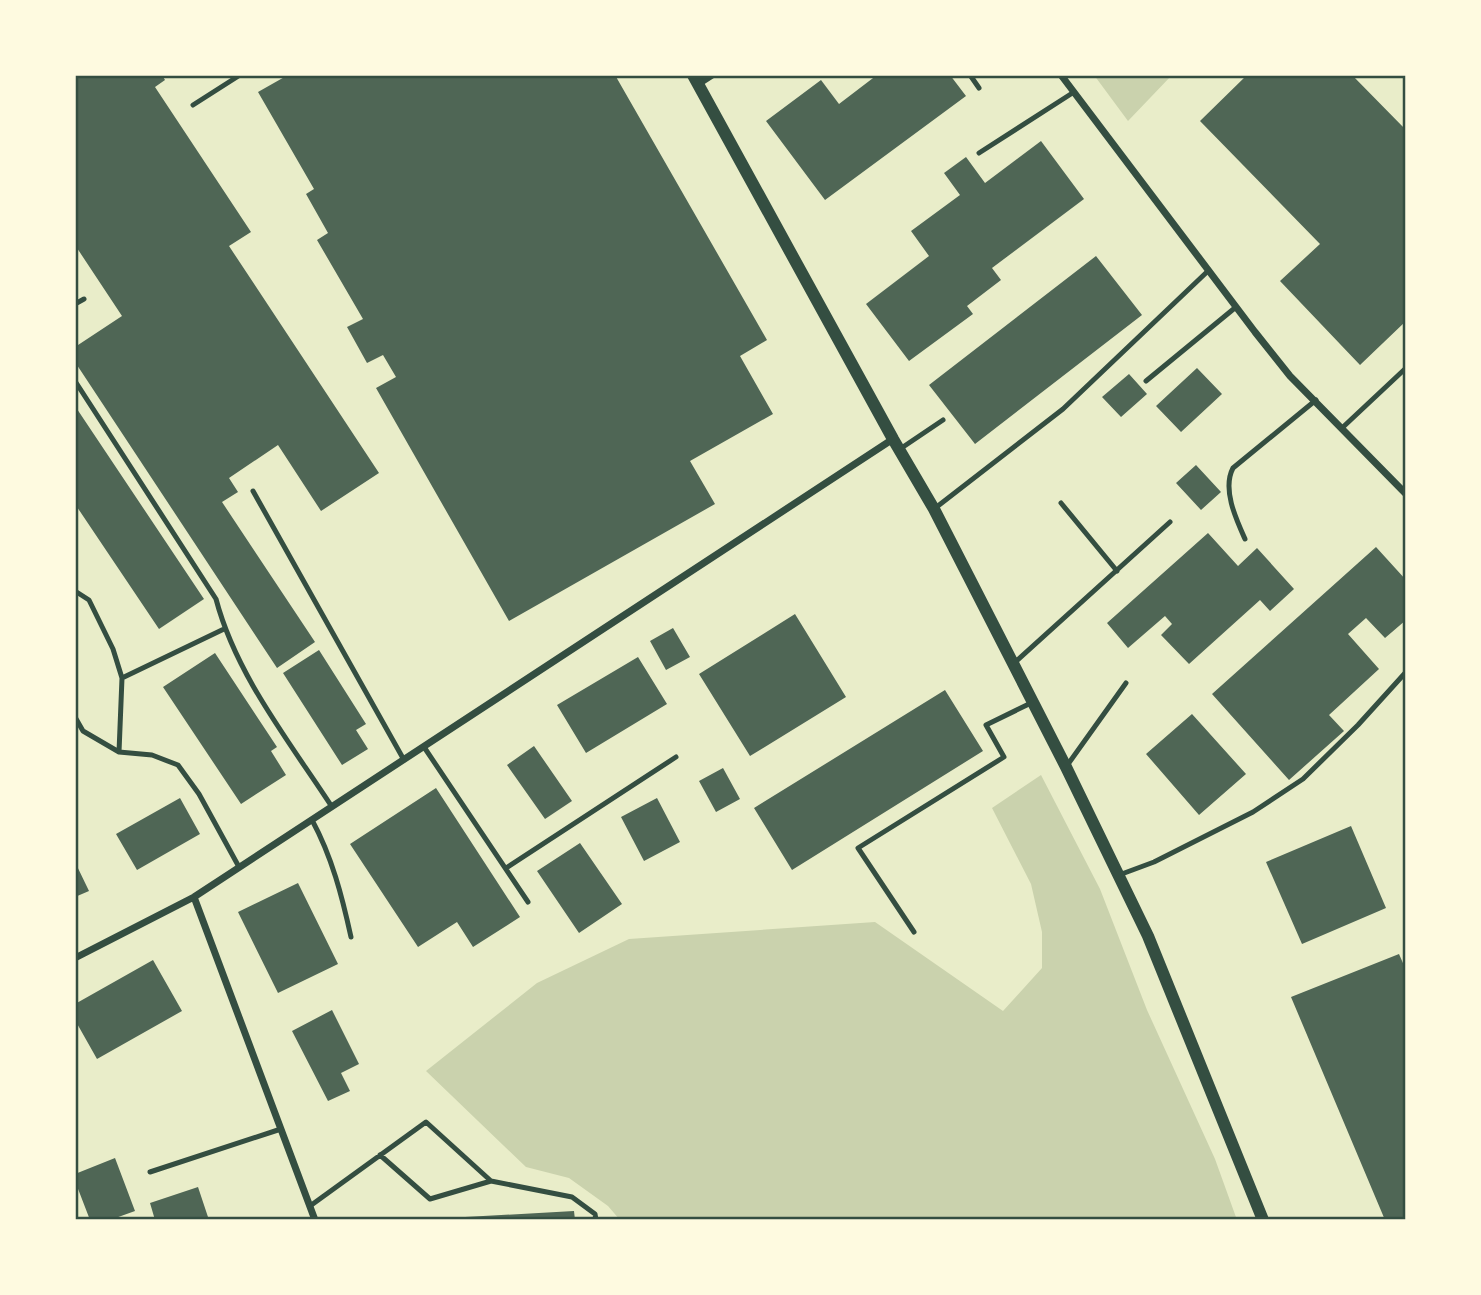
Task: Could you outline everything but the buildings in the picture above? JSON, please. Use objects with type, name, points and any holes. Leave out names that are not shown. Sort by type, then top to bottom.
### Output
[{"type":"street","points":[[712,75],[696,80],[934,509],[1119,875],[1148,936],[1263,1220]]},
{"type":"street","points":[[1061,75],[1290,376],[1406,494]]},
{"type":"street","points":[[75,958],[194,897],[896,444]]},
{"type":"street","points":[[194,897],[315,1220]]},
{"type":"lane","points":[[193,105],[240,75]]},
{"type":"lane","points":[[970,75],[979,88]]},
{"type":"lane","points":[[979,153],[1074,92]]},
{"type":"lane","points":[[934,509],[1063,409],[1209,271]]},
{"type":"lane","points":[[75,304],[84,299]]},
{"type":"lane","points":[[1146,381],[1236,307]]},
{"type":"lane","points":[[1342,428],[1406,368]]},
{"type":"lane","points":[[75,381],[216,599],[224,629],[251,682],[332,807]]},
{"type":"lane","points":[[1245,539],[1230,493],[1230,475],[1233,468],[1316,400]]},
{"type":"lane","points":[[896,444],[943,420]]},
{"type":"lane","points":[[253,491],[404,760]]},
{"type":"lane","points":[[1061,503],[1117,571]]},
{"type":"lane","points":[[1013,664],[1170,522]]},
{"type":"lane","points":[[75,591],[89,600],[113,649],[122,678],[119,752]]},
{"type":"lane","points":[[122,678],[224,629]]},
{"type":"lane","points":[[1119,875],[1154,862],[1253,813],[1303,779],[1358,725],[1406,672]]},
{"type":"lane","points":[[1066,767],[1126,683]]},
{"type":"lane","points":[[914,932],[858,848],[1004,757],[986,725],[1033,701]]},
{"type":"lane","points":[[75,717],[83,731],[119,752],[152,755],[178,765],[200,794],[239,867]]},
{"type":"lane","points":[[424,747],[528,902]]},
{"type":"lane","points":[[506,868],[677,757]]},
{"type":"lane","points":[[312,820],[327,848],[343,898],[351,937]]},
{"type":"lane","points":[[310,1206],[426,1122],[491,1181]]},
{"type":"lane","points":[[150,1172],[281,1129]]},
{"type":"lane","points":[[380,1155],[430,1199],[491,1181],[572,1197],[595,1214],[596,1220]]},
{"type":"green space","points":[[1094,75],[1172,75],[1128,121]]},
{"type":"green space","points":[[1041,775],[1100,889],[1147,1010],[1215,1159],[1237,1220],[620,1220],[608,1206],[569,1178],[526,1167],[426,1071],[537,983],[629,939],[875,922],[1003,1011],[1042,968],[1042,932],[1031,884],[992,808]]}]
